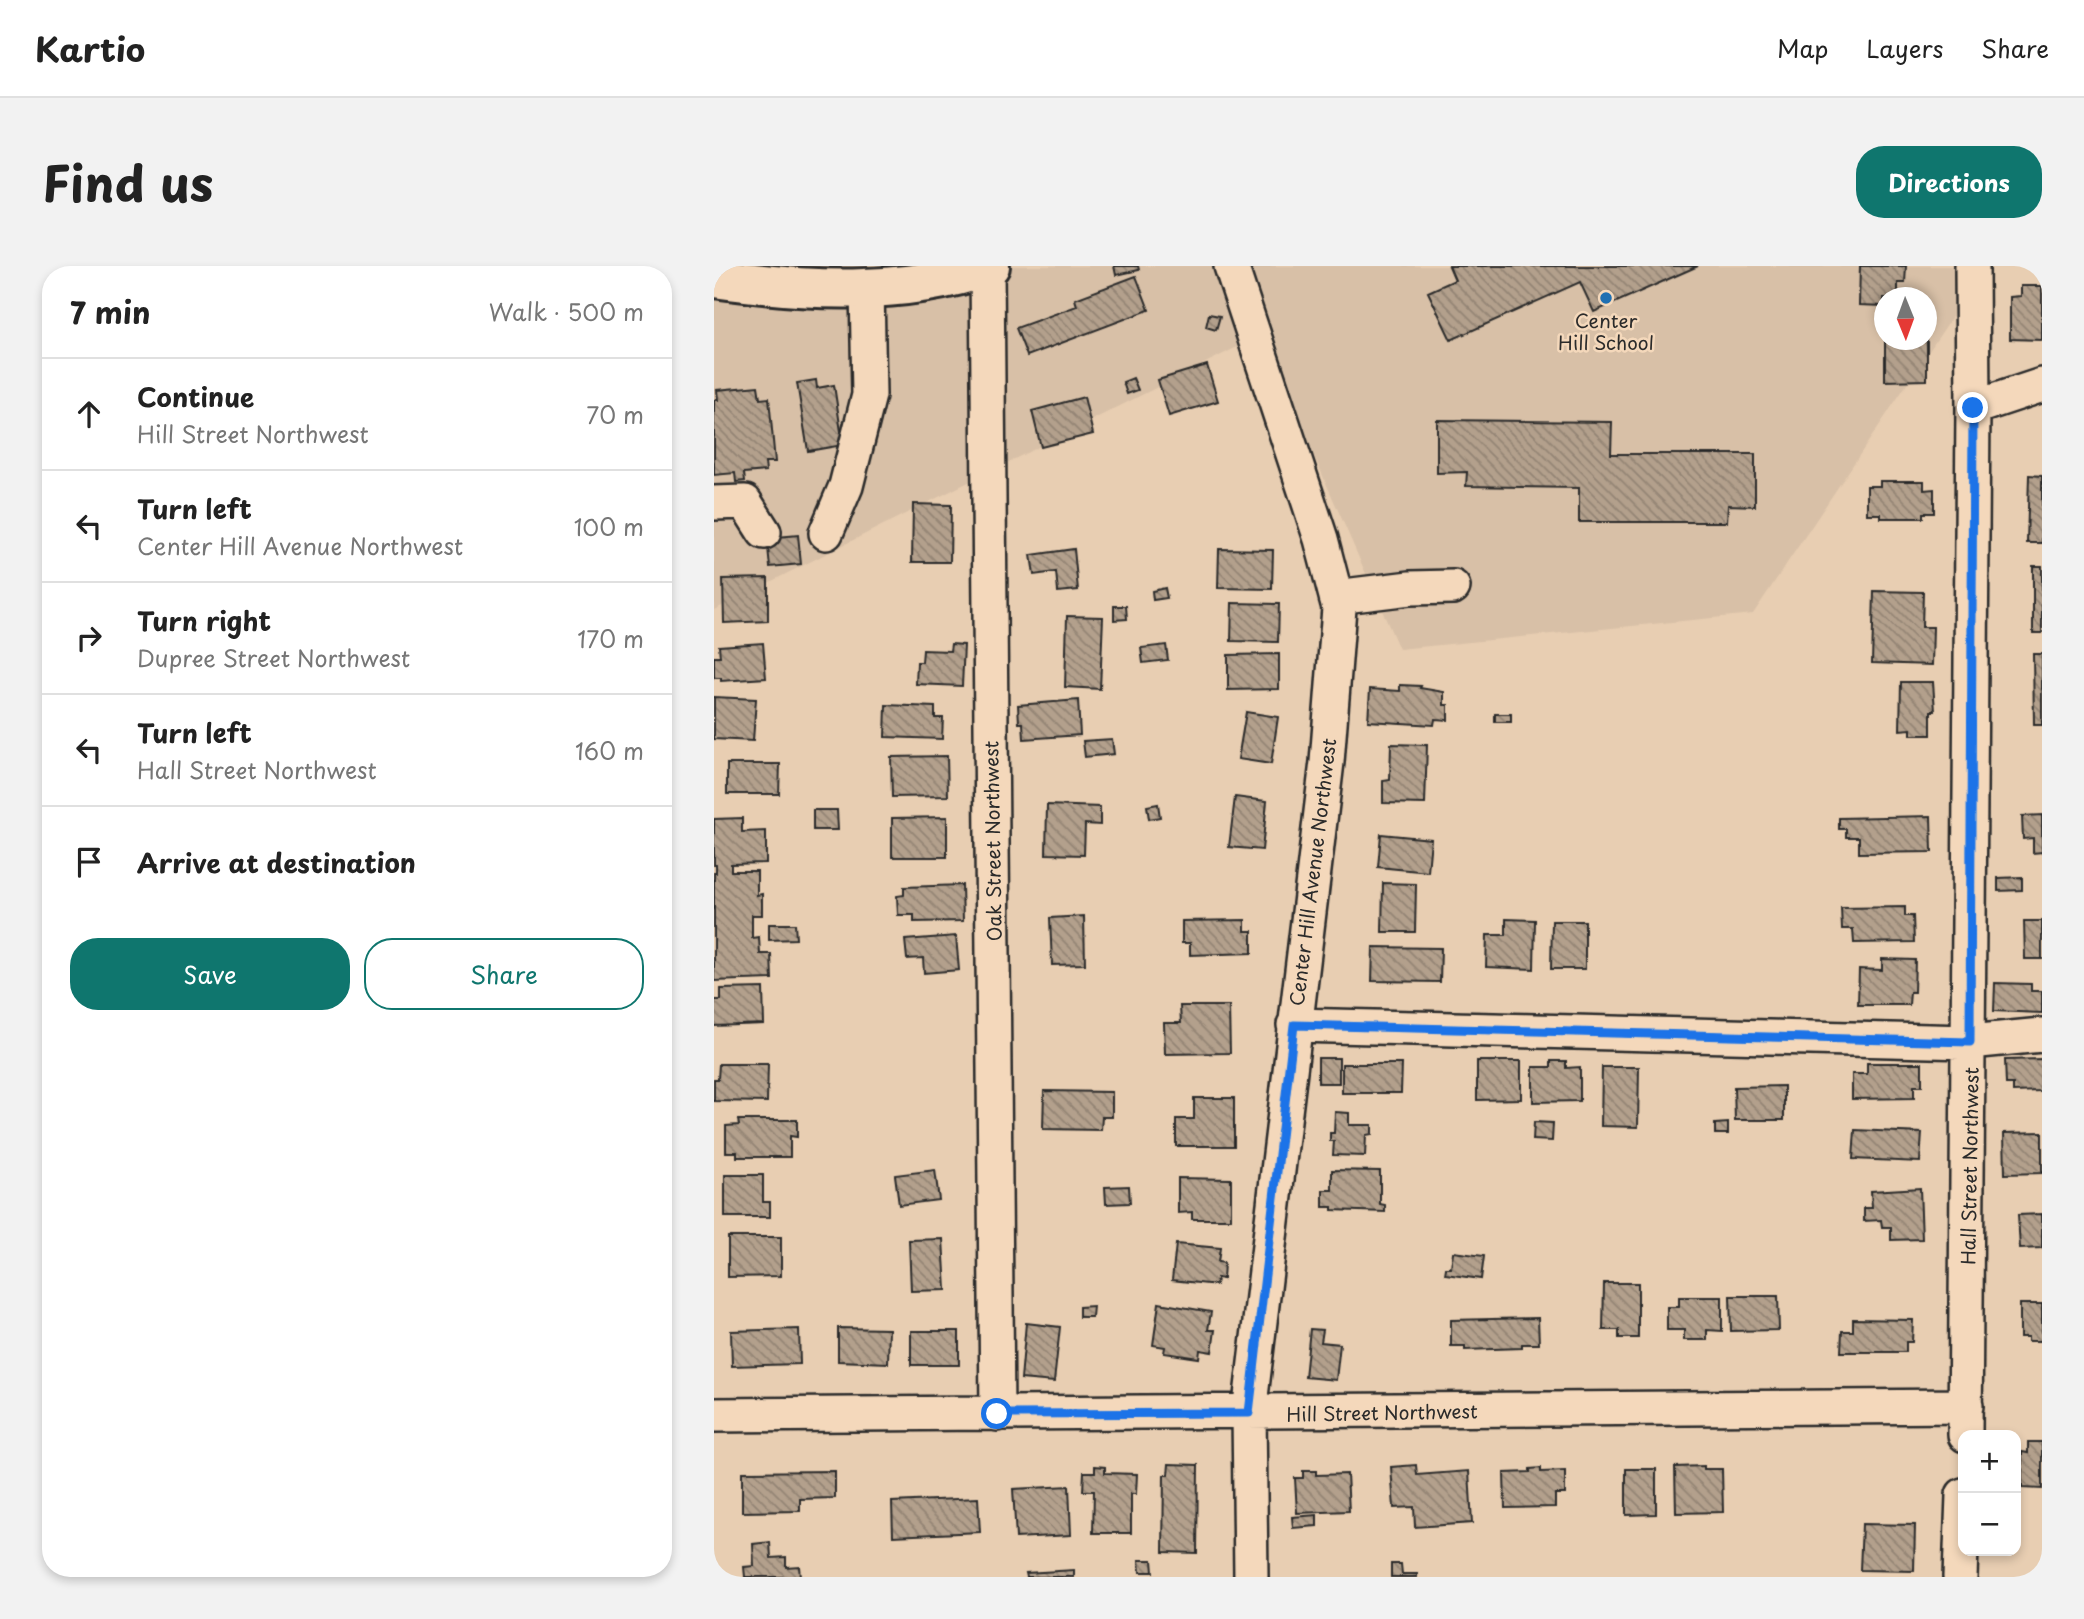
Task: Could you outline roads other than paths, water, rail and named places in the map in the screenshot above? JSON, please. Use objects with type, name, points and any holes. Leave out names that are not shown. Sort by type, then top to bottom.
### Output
[{"type":"main road","points":[[714,278],[754,275],[841,290],[920,283],[989,267]]},
{"type":"street","name":"Center Hill Avenue Northwest","points":[[1231,266],[1321,539],[1339,608],[1327,762],[1249,1413],[1251,1577]]},
{"type":"street","name":"Hall Street Northwest","points":[[1966,1421],[1972,266]]},
{"type":"street","name":"Oak Street Northwest","points":[[989,267],[997,1414]]},
{"type":"street","points":[[826,533],[846,486],[869,395],[867,287]]},
{"type":"street","points":[[1973,408],[2042,385]]},
{"type":"street","points":[[714,503],[745,502],[764,532]]},
{"type":"street","points":[[1336,597],[1410,588],[1453,587]]},
{"type":"street","points":[[1294,1025],[1970,1042],[2042,1035]]},
{"type":"street","name":"Hill Street Northwest","points":[[714,1415],[1249,1413],[1966,1421]]},
{"type":"street","points":[[1960,1577],[1961,1556]]},
{"type":"place","name":"Center Hill School","points":[[1606,298]]}]
